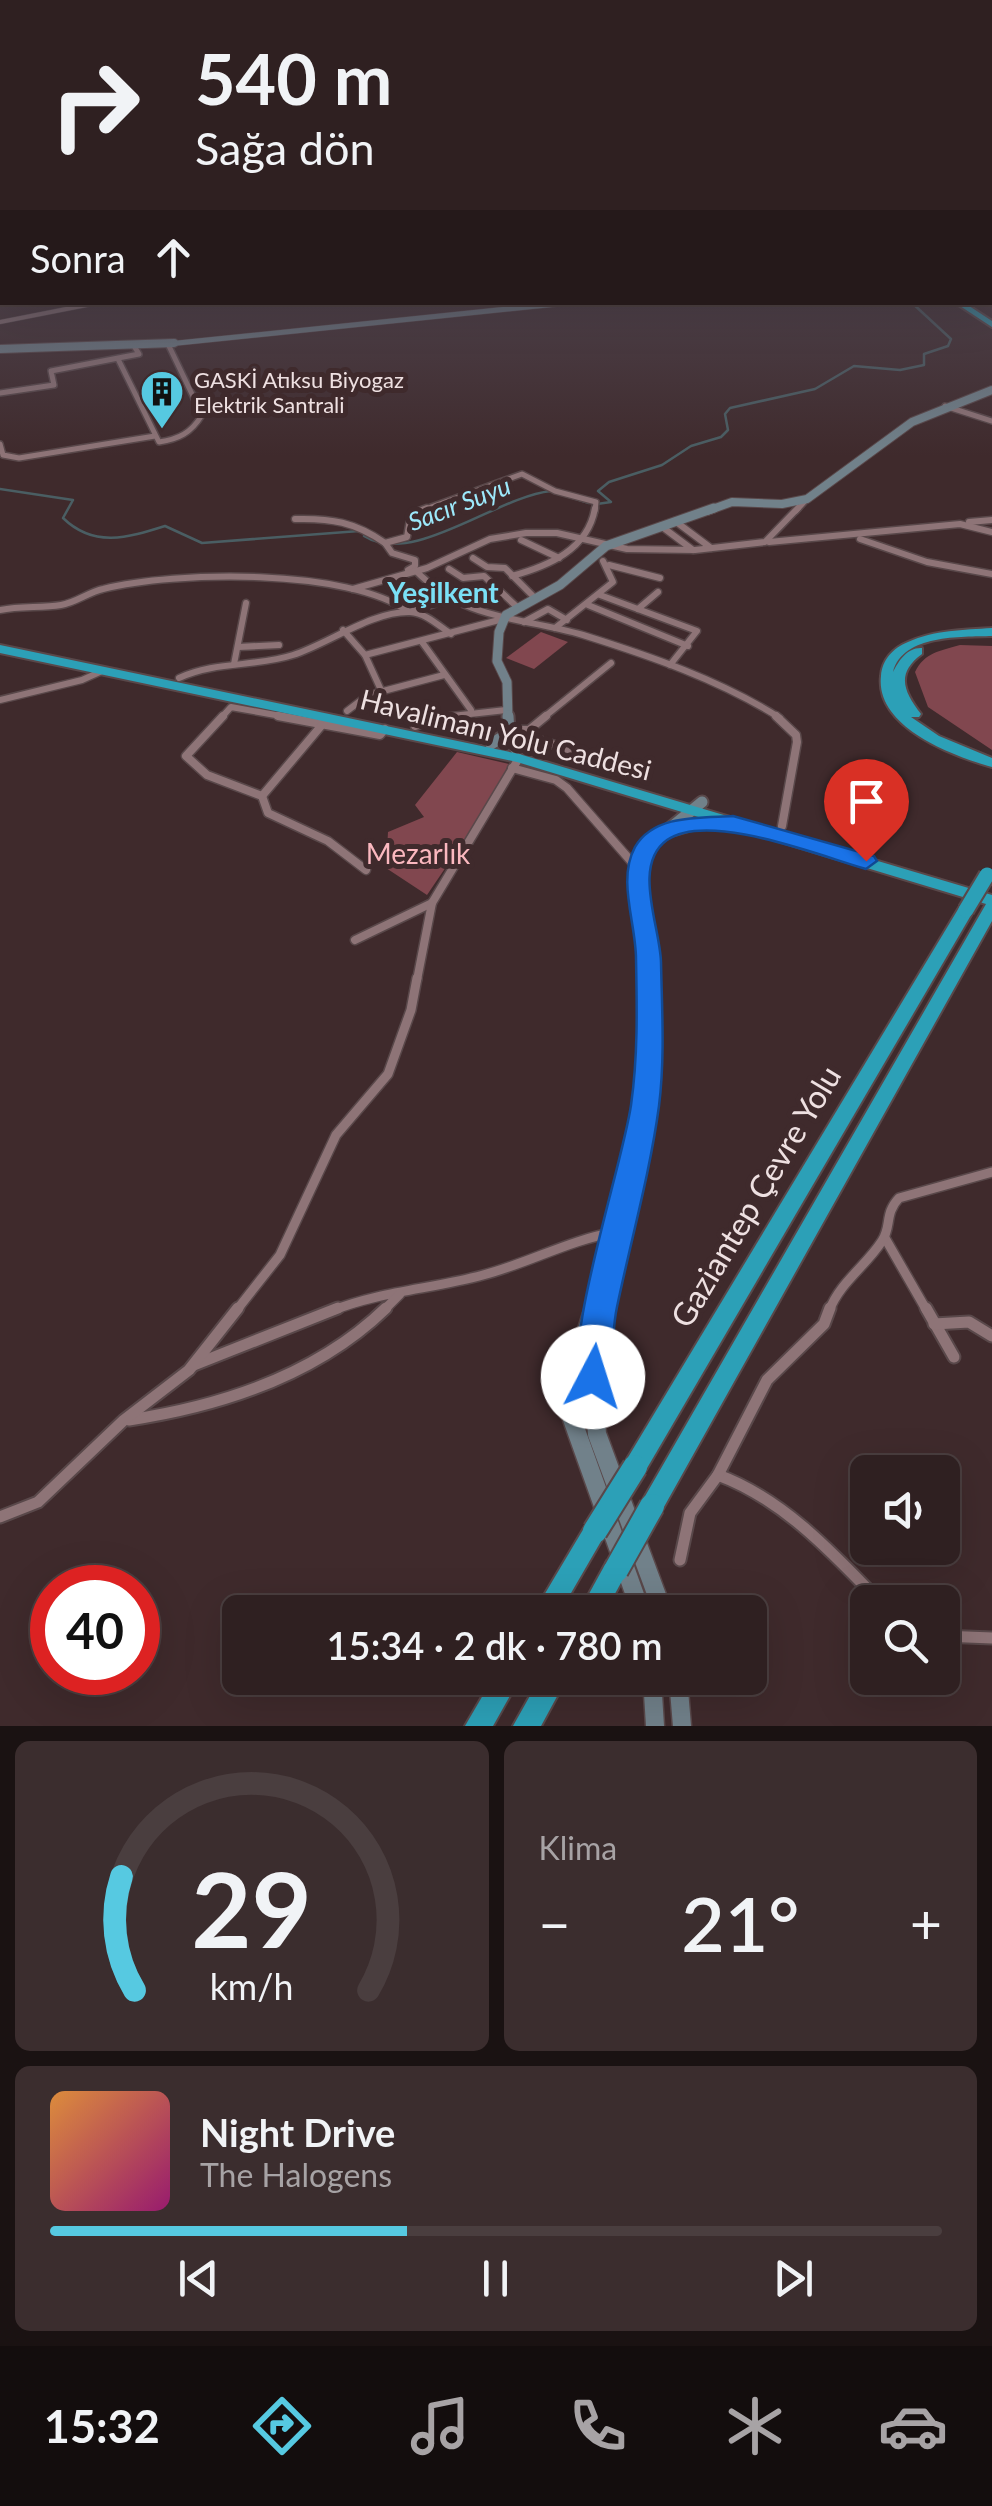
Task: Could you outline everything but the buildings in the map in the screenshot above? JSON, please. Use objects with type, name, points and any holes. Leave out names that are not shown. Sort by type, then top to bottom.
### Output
[{"type":"highway","points":[[963,305],[992,321]]},
{"type":"highway","points":[[971,305],[992,321]]},
{"type":"highway","points":[[992,632],[924,639],[895,656],[885,674],[892,702],[916,727],[992,763]]},
{"type":"highway","points":[[992,640],[964,638],[932,645],[906,660],[897,676],[903,702],[912,713],[942,734],[992,755]]},
{"type":"highway","name":"Havalimanı Yolu Caddesi","points":[[0,646],[102,672],[386,728],[703,807],[986,912]]},
{"type":"highway","name":"Havalimanı Yolu Caddesi","points":[[0,646],[415,726],[491,744],[516,759],[640,792],[990,877]]},
{"type":"highway","points":[[640,792],[675,812],[661,834]]},
{"type":"highway","points":[[661,834],[694,824],[752,826]]},
{"type":"highway","name":"Gaziantep Çevre Yolu","points":[[601,1595],[974,938],[986,912],[990,877]]},
{"type":"highway","name":"Gaziantep Çevre Yolu","points":[[556,1595],[986,912]]},
{"type":"highway","points":[[478,1726],[497,1695]]},
{"type":"highway","points":[[526,1726],[544,1695]]},
{"type":"street","points":[[0,322],[87,305]]},
{"type":"street","points":[[0,349],[168,344],[547,305]]},
{"type":"street","points":[[118,358],[159,442],[178,440],[192,432],[202,415],[168,344]]},
{"type":"street","points":[[0,393],[54,385],[50,374],[56,369],[139,354],[134,346]]},
{"type":"street","points":[[765,542],[806,500],[912,422],[992,390]]},
{"type":"street","points":[[945,406],[992,421]]},
{"type":"street","points":[[0,444],[2,456],[19,458],[155,436]]},
{"type":"street","points":[[386,545],[408,537],[407,520],[411,514],[522,474],[596,503],[584,541],[559,558],[512,576]]},
{"type":"street","points":[[365,655],[503,619],[560,585],[606,546],[675,521],[732,502],[782,504],[806,500]]},
{"type":"street","points":[[295,520],[327,518],[360,525],[415,560],[415,566],[405,572]]},
{"type":"street","points":[[353,589],[415,570],[490,539],[558,533],[606,546],[693,550],[992,520]]},
{"type":"street","points":[[675,521],[711,548]]},
{"type":"street","points":[[960,524],[992,532]]},
{"type":"street","points":[[661,526],[693,550]]},
{"type":"street","points":[[851,536],[927,562],[992,574]]},
{"type":"street","points":[[521,540],[559,558]]},
{"type":"street","points":[[474,558],[487,567],[505,568],[535,598]]},
{"type":"street","points":[[591,558],[660,578]]},
{"type":"street","points":[[555,628],[613,582],[603,562]]},
{"type":"street","points":[[449,568],[463,578],[484,576],[518,608]]},
{"type":"street","points":[[415,570],[447,600],[503,619],[555,628],[670,665],[761,707],[796,733],[782,826]]},
{"type":"street","points":[[0,610],[62,604],[102,589],[198,576],[254,576],[390,598],[451,634]]},
{"type":"street","points":[[638,609],[658,592]]},
{"type":"street","points":[[600,595],[698,631],[670,665]]},
{"type":"street","points":[[179,678],[196,670],[293,655],[342,630],[447,600]]},
{"type":"street","points":[[234,664],[246,603]]},
{"type":"street","points":[[588,604],[688,646]]},
{"type":"street","points":[[524,622],[548,609],[567,620]]},
{"type":"street","points":[[0,1516],[38,1502],[124,1420],[194,1365],[280,1254],[336,1135],[388,1074],[411,1010],[432,903],[516,759],[506,710],[507,682],[497,661],[503,619]]},
{"type":"street","points":[[342,630],[365,655],[381,690]]},
{"type":"street","points":[[422,642],[471,710]]},
{"type":"street","points":[[238,647],[279,644]]},
{"type":"street","points":[[491,744],[509,732],[529,730],[610,663]]},
{"type":"street","points":[[0,700],[102,672]]},
{"type":"street","points":[[348,711],[363,697],[381,690],[444,675]]},
{"type":"street","points":[[262,796],[194,768],[186,756],[232,707],[380,735],[386,728]]},
{"type":"street","points":[[415,726],[471,710],[506,710]]},
{"type":"street","points":[[321,726],[261,802],[268,813],[328,841],[366,870]]},
{"type":"street","points":[[529,730],[532,738],[581,754]]},
{"type":"street","points":[[516,759],[567,788],[637,868]]},
{"type":"street","points":[[657,1595],[597,1434],[593,1377],[608,1269],[645,1108],[650,1060],[649,954],[637,868],[646,847],[703,807]]},
{"type":"street","points":[[355,940],[432,903]]},
{"type":"street","points":[[680,1560],[690,1513],[718,1475],[766,1380],[824,1324],[835,1296],[885,1238],[889,1209],[900,1198],[992,1172]]},
{"type":"street","points":[[194,1365],[366,1297],[504,1270],[585,1237],[616,1232]]},
{"type":"street","points":[[885,1238],[954,1357]]},
{"type":"street","points":[[608,1269],[571,1379],[572,1419],[635,1595]]},
{"type":"street","points":[[124,1420],[176,1414],[267,1388],[378,1318],[402,1292]]},
{"type":"street","points":[[934,1324],[968,1322],[992,1336]]},
{"type":"street","points":[[718,1475],[742,1481],[762,1495],[864,1585]]},
{"type":"street","points":[[960,1637],[992,1638]]},
{"type":"street","points":[[653,1695],[655,1726]]},
{"type":"street","points":[[679,1695],[682,1726]]},
{"type":"green space","points":[[541,632],[568,642],[534,669],[506,658]]},
{"type":"green space","points":[[960,645],[992,646],[992,750],[928,707],[915,672],[928,656]]},
{"type":"green space","name":"Mezarlık","points":[[457,752],[509,764],[490,802],[427,895],[386,868],[388,832],[424,817],[415,805]]},
{"type":"waterway","name":"Sacır Suyu","points":[[597,504],[611,502],[598,491],[609,482],[662,465],[691,446],[721,437],[728,430],[725,414],[730,408],[815,389],[854,366],[900,370],[924,365],[924,354],[948,346],[951,339],[914,305]]},
{"type":"waterway","name":"Sacır Suyu","points":[[0,489],[73,500],[63,518],[99,537],[124,537],[165,526],[202,543],[359,531]]},
{"type":"waterway","name":"Sacır Suyu","points":[[364,536],[384,543],[406,543],[551,491]]},
{"type":"waterway","name":"Sacır Suyu","points":[[563,495],[589,503]]},
{"type":"place","name":"GASKİ Atıksu Biyogaz Elektrik Santrali","points":[[162,430]]},
{"type":"district","name":"Yeşilkent","points":[[443,592]]},
{"type":"route","points":[[593,1377],[598,1317],[645,1108],[650,1060],[649,954],[637,868],[646,847],[661,834],[677,828],[733,823],[866,861]]}]
